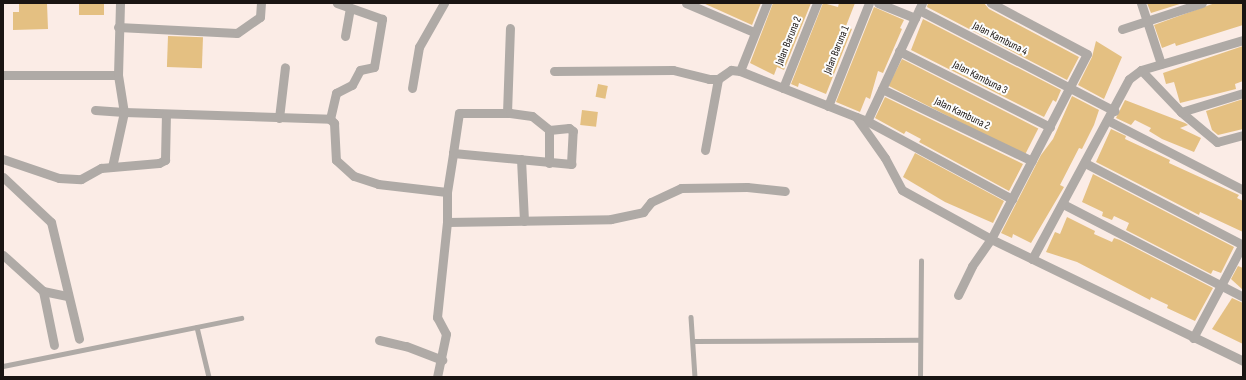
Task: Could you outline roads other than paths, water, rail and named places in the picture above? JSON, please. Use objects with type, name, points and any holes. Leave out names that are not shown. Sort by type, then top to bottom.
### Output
[{"type":"street","points":[[112,167],[124,112],[118,75],[118,27],[120,3]]},
{"type":"street","points":[[118,27],[237,33],[260,17],[261,3]]},
{"type":"street","points":[[330,119],[336,93],[352,85],[360,70],[374,67],[381,18],[350,9],[338,3]]},
{"type":"street","points":[[412,88],[419,46],[444,3]]},
{"type":"street","points":[[686,3],[754,32]]},
{"type":"street","points":[[740,71],[754,32],[767,3]]},
{"type":"street","name":"Jalan Baruna 2","points":[[783,88],[818,3]]},
{"type":"street","name":"Jalan Baruna 1","points":[[828,106],[869,3]]},
{"type":"street","name":"Jalan Kambuna 4","points":[[878,3],[918,10],[1114,111]]},
{"type":"street","points":[[958,294],[972,266],[991,239],[1070,88],[1086,53],[991,3]]},
{"type":"street","points":[[1141,3],[1161,64]]},
{"type":"street","points":[[1122,29],[1202,3]]},
{"type":"street","points":[[345,36],[350,9]]},
{"type":"street","points":[[867,121],[918,10]]},
{"type":"street","points":[[507,113],[510,28]]},
{"type":"street","points":[[1032,259],[1109,121],[1129,79],[1141,70],[1243,40]]},
{"type":"street","name":"Jalan Kambuna 3","points":[[900,51],[1050,127]]},
{"type":"street","points":[[278,118],[284,66]]},
{"type":"street","points":[[554,71],[674,70],[718,79]]},
{"type":"street","points":[[1141,70],[1181,112],[1219,142],[1243,135]]},
{"type":"street","points":[[705,150],[718,79],[729,71],[740,71],[867,121],[1012,199]]},
{"type":"street","points":[[3,75],[118,75]]},
{"type":"street","name":"Jalan Kambuna 2","points":[[882,89],[1032,161]]},
{"type":"street","points":[[1181,112],[1243,93]]},
{"type":"street","points":[[95,110],[166,114],[330,119],[334,123],[336,160],[354,176],[378,184],[447,192]]},
{"type":"street","points":[[437,377],[442,360],[446,334],[437,317],[448,222],[447,192],[459,113],[507,113],[532,116],[549,130],[569,128],[573,131],[572,163],[549,163],[453,153]]},
{"type":"street","points":[[3,159],[59,178],[81,178],[101,168],[159,164],[165,160],[166,114]]},
{"type":"street","points":[[856,117],[885,158],[902,190],[991,239],[1243,361]]},
{"type":"street","points":[[1109,121],[1243,190]]},
{"type":"street","points":[[549,130],[549,163]]},
{"type":"street","points":[[521,159],[524,221]]},
{"type":"street","points":[[1085,163],[1243,245],[1193,338]]},
{"type":"street","points":[[3,177],[51,222],[67,296],[79,339]]},
{"type":"street","points":[[448,222],[611,219],[643,212],[651,202],[681,188],[747,187],[785,191]]},
{"type":"street","points":[[1063,204],[1243,297]]},
{"type":"street","points":[[3,255],[42,291],[67,296]]},
{"type":"street","points":[[42,291],[54,345]]},
{"type":"street","points":[[379,340],[406,346],[442,360]]},
{"type":"lane","points":[[920,377],[919,340],[921,261]]},
{"type":"lane","points":[[692,317],[695,377]]},
{"type":"lane","points":[[3,366],[241,318]]},
{"type":"lane","points":[[197,327],[209,377]]},
{"type":"lane","points":[[693,341],[919,340]]}]
